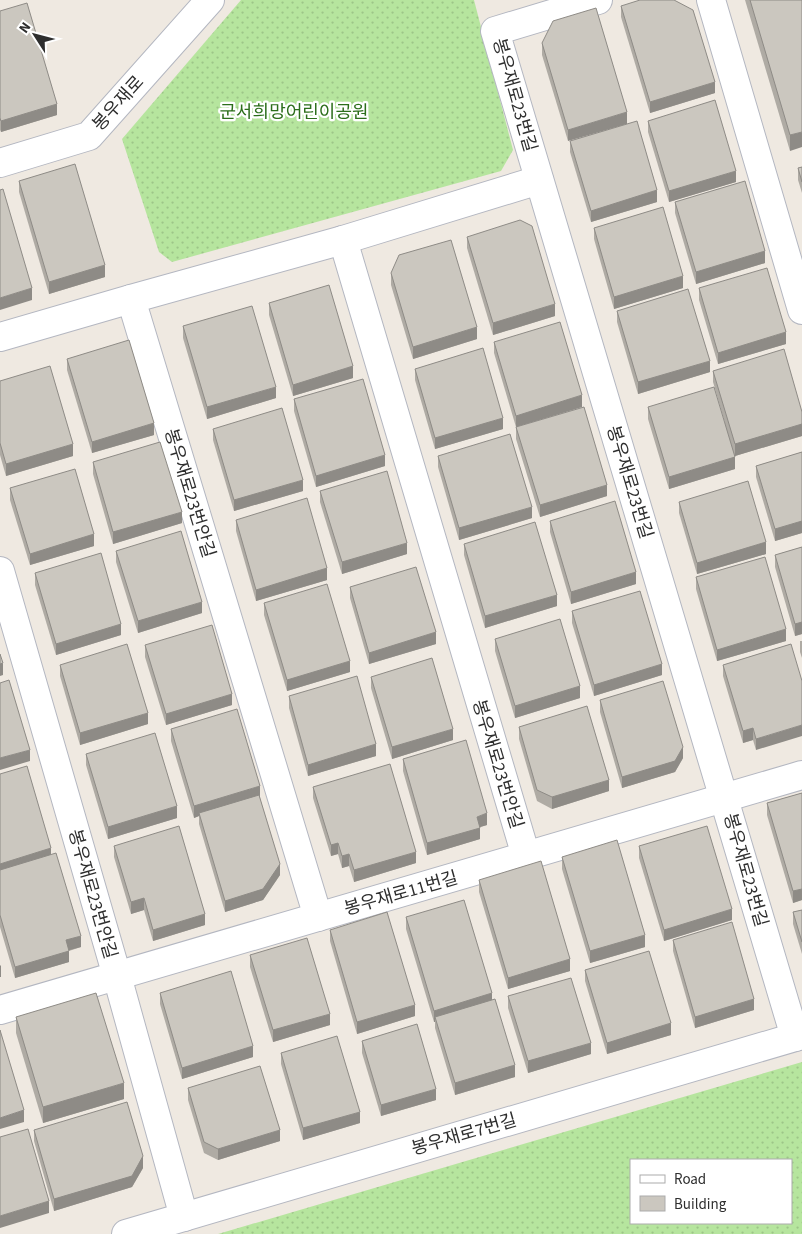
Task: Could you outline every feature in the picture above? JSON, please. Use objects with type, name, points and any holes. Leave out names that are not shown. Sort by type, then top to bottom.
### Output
[{"type":"street","name":"봉우재로","points":[[0,163],[89,136],[210,0]]},
{"type":"street","name":"봉우재로23번길","points":[[598,0],[495,31],[725,798],[799,1036]]},
{"type":"street","points":[[711,0],[802,310]]},
{"type":"street","points":[[0,337],[131,298],[343,240],[539,180]]},
{"type":"street","name":"봉우재로23번안길","points":[[343,240],[526,856]]},
{"type":"street","name":"봉우재로23번안길","points":[[131,298],[318,917]]},
{"type":"street","name":"봉우재로23번안길","points":[[0,572],[117,976],[184,1217]]},
{"type":"street","name":"봉우재로11번길","points":[[0,1010],[802,775]]},
{"type":"street","name":"봉우재로7번길","points":[[126,1234],[799,1036]]},
{"type":"green space","name":"군서희망어린이공원","points":[[241,0],[474,0],[513,150],[501,171],[172,262],[159,252],[122,139]]},
{"type":"green space","points":[[802,1062],[802,1234],[218,1234]]},
{"type":"building","points":[[640,0],[674,0],[693,10],[715,82],[650,102],[621,6]]},
{"type":"building","points":[[750,0],[802,0],[802,132],[790,135]]},
{"type":"building","points":[[27,3],[57,104],[1,121],[0,11]]},
{"type":"building","points":[[596,8],[627,112],[568,130],[542,43],[553,21]]},
{"type":"building","points":[[715,100],[736,171],[669,191],[648,121]]},
{"type":"building","points":[[637,121],[657,190],[591,211],[570,141]]},
{"type":"building","points":[[75,164],[105,265],[49,282],[19,181]]},
{"type":"building","points":[[802,167],[802,182],[798,168]]},
{"type":"building","points":[[745,181],[765,251],[696,272],[675,202]]},
{"type":"building","points":[[3,189],[32,288],[0,298],[0,190]]},
{"type":"building","points":[[663,207],[683,276],[614,297],[594,228]]},
{"type":"building","points":[[520,220],[532,226],[555,304],[493,323],[467,237]]},
{"type":"building","points":[[451,240],[477,327],[413,347],[391,273],[399,255]]},
{"type":"building","points":[[767,268],[786,332],[718,353],[699,288]]},
{"type":"building","points":[[329,285],[353,366],[293,385],[269,303]]},
{"type":"building","points":[[688,289],[710,361],[638,382],[617,311]]},
{"type":"building","points":[[252,306],[276,387],[207,407],[183,326]]},
{"type":"building","points":[[560,322],[582,395],[516,416],[494,342]]},
{"type":"building","points":[[129,340],[154,423],[92,442],[67,359]]},
{"type":"building","points":[[483,348],[503,418],[435,438],[415,369]]},
{"type":"building","points":[[784,349],[802,412],[802,424],[735,444],[713,371]]},
{"type":"building","points":[[50,366],[73,444],[6,464],[0,443],[0,381]]},
{"type":"building","points":[[363,379],[385,455],[316,476],[294,399]]},
{"type":"building","points":[[714,387],[735,457],[669,477],[648,407]]},
{"type":"building","points":[[584,407],[607,485],[540,505],[516,427]]},
{"type":"building","points":[[282,408],[303,480],[234,500],[213,429]]},
{"type":"building","points":[[510,434],[532,507],[459,528],[438,456]]},
{"type":"building","points":[[160,442],[182,512],[113,532],[93,462]]},
{"type":"building","points":[[802,452],[802,521],[775,529],[756,466]]},
{"type":"building","points":[[75,469],[94,534],[30,554],[10,488]]},
{"type":"building","points":[[387,471],[407,543],[342,562],[320,491]]},
{"type":"building","points":[[748,481],[766,542],[697,563],[679,502]]},
{"type":"building","points":[[307,498],[327,568],[256,590],[236,520]]},
{"type":"building","points":[[615,501],[636,572],[571,592],[550,521]]},
{"type":"building","points":[[535,522],[557,595],[485,616],[464,544]]},
{"type":"building","points":[[181,531],[202,602],[138,621],[116,551]]},
{"type":"building","points":[[802,547],[802,622],[795,624],[775,555]]},
{"type":"building","points":[[101,553],[121,624],[56,644],[35,573]]},
{"type":"building","points":[[765,557],[786,629],[717,650],[696,577]]},
{"type":"building","points":[[416,567],[436,632],[369,653],[350,587]]},
{"type":"building","points":[[327,584],[350,661],[287,680],[264,603]]},
{"type":"building","points":[[640,591],[662,664],[594,685],[572,611]]},
{"type":"building","points":[[560,619],[580,686],[515,706],[495,639]]},
{"type":"building","points":[[212,625],[232,694],[166,714],[145,645]]},
{"type":"building","points":[[127,644],[148,713],[80,733],[60,665]]},
{"type":"building","points":[[791,644],[802,681],[802,725],[756,739],[753,728],[743,731],[723,665]]},
{"type":"building","points":[[432,658],[453,729],[392,747],[371,677]]},
{"type":"building","points":[[357,676],[376,744],[308,765],[289,696]]},
{"type":"building","points":[[9,680],[30,750],[0,758],[0,683]]},
{"type":"building","points":[[663,681],[683,747],[675,761],[622,777],[600,700]]},
{"type":"building","points":[[587,706],[609,780],[552,797],[537,790],[519,727]]},
{"type":"building","points":[[237,709],[260,786],[194,806],[171,729]]},
{"type":"building","points":[[155,733],[177,806],[108,827],[86,754]]},
{"type":"building","points":[[466,740],[487,813],[477,817],[480,828],[427,843],[403,759]]},
{"type":"building","points":[[390,764],[416,852],[354,870],[349,854],[342,856],[338,843],[331,845],[313,787]]},
{"type":"building","points":[[27,766],[51,848],[0,864],[0,774]]},
{"type":"building","points":[[802,793],[802,889],[793,891],[767,803]]},
{"type":"building","points":[[259,795],[280,864],[263,889],[225,901],[199,813]]},
{"type":"building","points":[[179,826],[205,914],[153,930],[144,898],[131,902],[114,846]]},
{"type":"building","points":[[707,826],[732,909],[664,930],[639,846]]},
{"type":"building","points":[[617,840],[645,935],[590,951],[562,857]]},
{"type":"building","points":[[56,853],[81,936],[66,940],[69,951],[15,967],[0,915],[0,870]]},
{"type":"building","points":[[541,861],[570,959],[508,978],[479,880]]},
{"type":"building","points":[[464,900],[492,993],[434,1011],[406,917]]},
{"type":"building","points":[[802,910],[802,942],[793,912]]},
{"type":"building","points":[[387,912],[415,1005],[357,1022],[330,930]]},
{"type":"building","points":[[732,922],[754,999],[695,1017],[673,940]]},
{"type":"building","points":[[307,938],[330,1014],[273,1030],[250,955]]},
{"type":"building","points":[[649,951],[671,1023],[607,1043],[585,970]]},
{"type":"building","points":[[231,971],[253,1046],[182,1068],[160,993]]},
{"type":"building","points":[[571,978],[591,1043],[528,1061],[508,996]]},
{"type":"building","points":[[96,993],[124,1083],[43,1107],[16,1017]]},
{"type":"building","points":[[495,999],[515,1065],[455,1083],[435,1017]]},
{"type":"building","points":[[417,1024],[436,1089],[381,1105],[362,1041]]},
{"type":"building","points":[[0,1030],[24,1110],[0,1118]]},
{"type":"building","points":[[337,1036],[360,1112],[303,1128],[281,1053]]},
{"type":"building","points":[[260,1066],[280,1130],[218,1149],[204,1142],[188,1088]]},
{"type":"building","points":[[127,1102],[143,1156],[132,1176],[54,1199],[34,1130]]},
{"type":"building","points":[[28,1129],[49,1201],[0,1216],[0,1137]]}]
